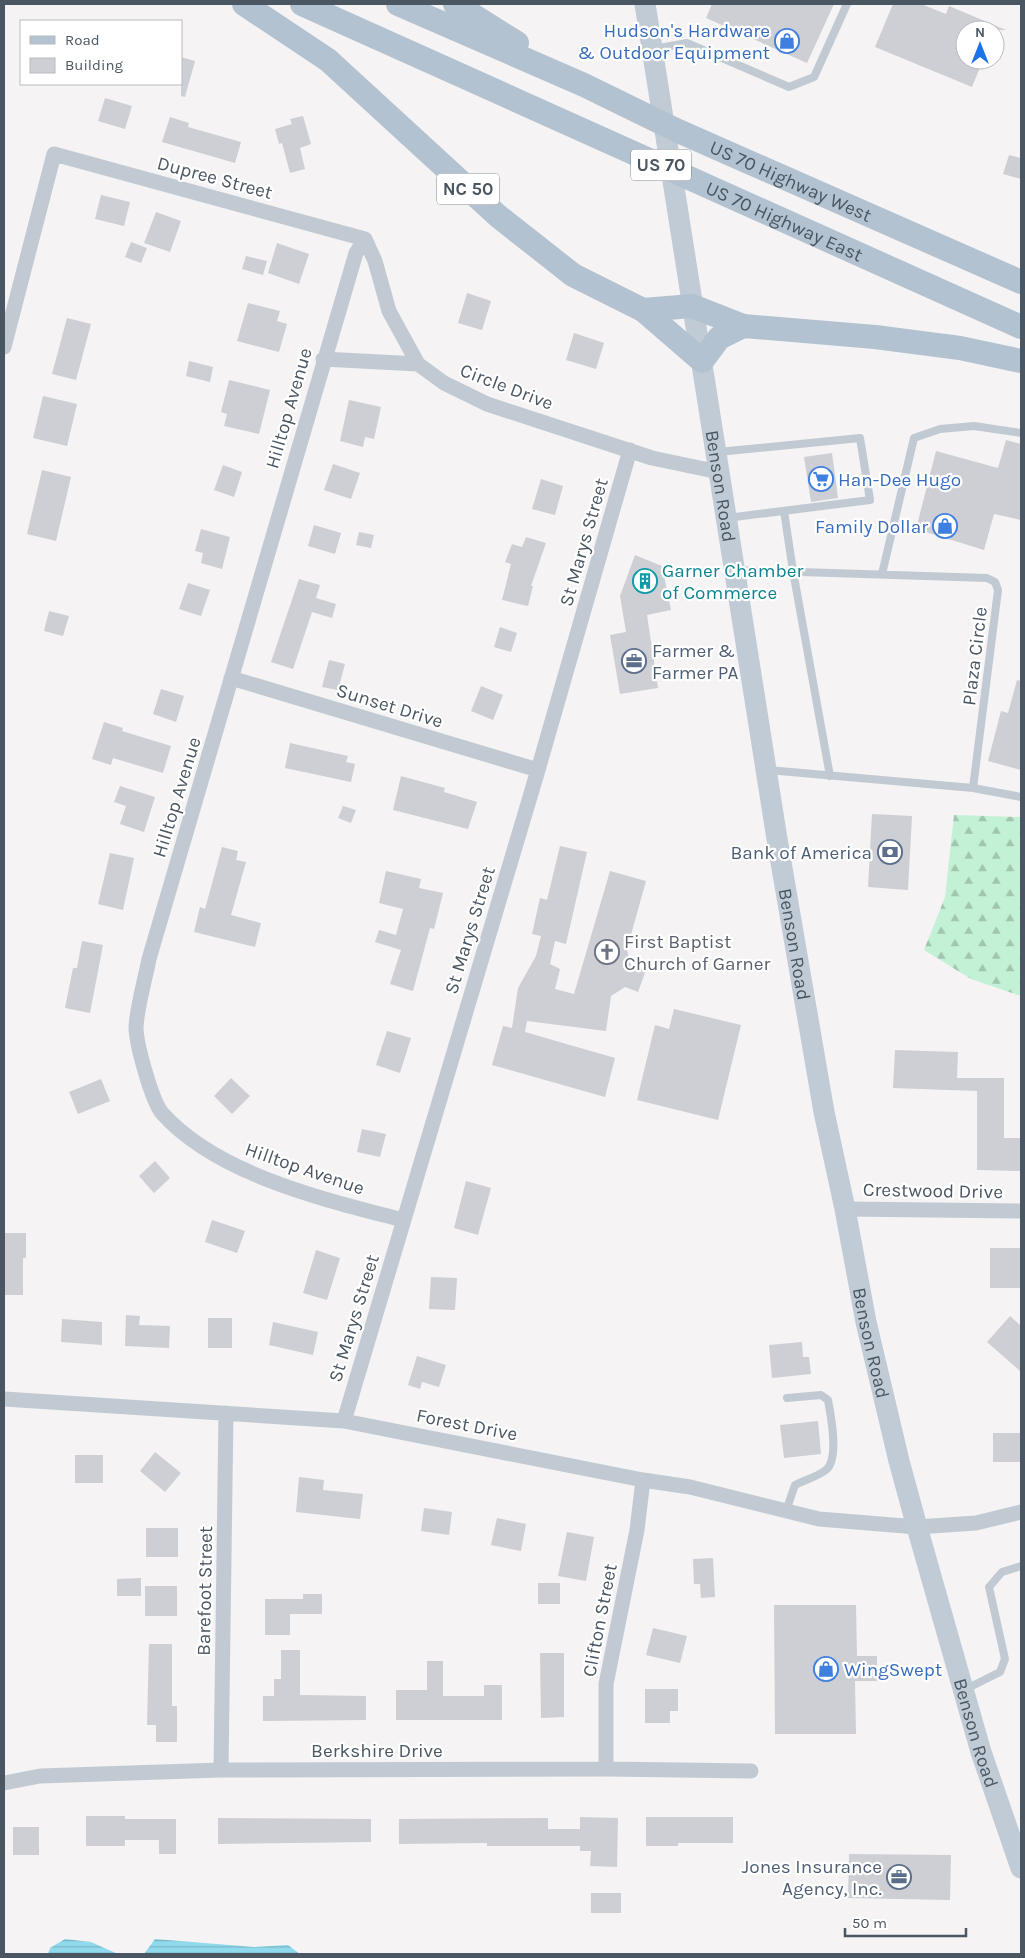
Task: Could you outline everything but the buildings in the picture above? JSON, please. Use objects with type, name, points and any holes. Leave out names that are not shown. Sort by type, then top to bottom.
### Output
[{"type":"main road","name":"NC 50","points":[[244,4],[328,60],[498,216],[573,275],[643,310],[702,361]]},
{"type":"main road","name":"US 70 Highway East","points":[[302,4],[1021,326]]},
{"type":"main road","name":"US 70 Highway West","points":[[398,4],[584,86],[676,130],[1021,282]]},
{"type":"main road","points":[[455,4],[584,86]]},
{"type":"main road","name":"Benson Road","points":[[645,4],[692,306],[824,1112],[868,1331],[899,1461],[981,1752],[1021,1868]]},
{"type":"main road","points":[[643,310],[692,306],[744,326],[884,338],[960,348],[1021,361]]},
{"type":"main road","points":[[702,361],[719,338],[744,326]]},
{"type":"street","name":"Dupree Street","points":[[4,347],[54,154],[365,239]]},
{"type":"street","name":"Hilltop Avenue","points":[[365,239],[356,253],[323,359],[149,959],[136,1027],[141,1062],[161,1112],[191,1140],[234,1165],[299,1190],[403,1220]]},
{"type":"street","name":"Circle Drive","points":[[365,239],[375,261],[389,312],[418,364],[444,384],[488,404],[652,458],[718,462]]},
{"type":"street","points":[[323,359],[418,364]]},
{"type":"street","name":"St Marys Street","points":[[344,1421],[538,770],[630,450]]},
{"type":"street","name":"Sunset Drive","points":[[231,678],[538,770]]},
{"type":"street","name":"Crestwood Drive","points":[[845,1209],[1021,1211]]},
{"type":"street","name":"Forest Drive","points":[[4,1399],[344,1421],[643,1480],[690,1487],[819,1519],[918,1527],[976,1523],[1021,1512]]},
{"type":"street","name":"Barefoot Street","points":[[221,1770],[226,1413]]},
{"type":"street","name":"Clifton Street","points":[[606,1769],[606,1684],[637,1530],[643,1480]]},
{"type":"street","name":"Berkshire Drive","points":[[4,1783],[40,1776],[221,1770],[606,1769],[751,1771]]},
{"type":"lane","points":[[653,58],[687,43],[789,87],[814,77],[847,4]]},
{"type":"lane","points":[[882,574],[914,438],[940,429],[974,426],[1021,433]]},
{"type":"lane","points":[[718,462],[860,438],[870,500],[727,518]]},
{"type":"lane","points":[[784,510],[792,571],[830,776]]},
{"type":"lane","name":"Plaza Circle","points":[[735,570],[987,578],[995,582],[998,590],[997,602],[973,788]]},
{"type":"lane","points":[[768,770],[973,788],[1021,797]]},
{"type":"lane","points":[[786,1511],[795,1485],[826,1470],[832,1461],[832,1424],[828,1400],[821,1395],[788,1398]]},
{"type":"lane","points":[[964,1690],[1000,1672],[1005,1658],[989,1587],[1002,1572],[1021,1566]]},
{"type":"green space","points":[[954,815],[1021,817],[1021,996],[971,979],[924,950],[945,897]]},
{"type":"water","points":[[65,1939],[91,1942],[118,1954],[48,1954],[50,1948]]},
{"type":"water","points":[[155,1939],[254,1947],[288,1945],[300,1954],[144,1954]]},
{"type":"place","name":"Hudson's Hardware & Outdoor Equipment","points":[[787,41]]},
{"type":"place","name":"Han-Dee Hugo","points":[[821,479]]},
{"type":"place","name":"Family Dollar","points":[[945,526]]},
{"type":"place","name":"Garner Chamber of Commerce","points":[[645,581]]},
{"type":"place","name":"Farmer & Farmer PA","points":[[634,661]]},
{"type":"place","name":"Bank of America","points":[[890,852]]},
{"type":"place","name":"First Baptist Church of Garner","points":[[607,952]]},
{"type":"place","name":"WingSwept","points":[[826,1669]]},
{"type":"place","name":"Jones Insurance Agency, Inc.","points":[[899,1877]]}]
